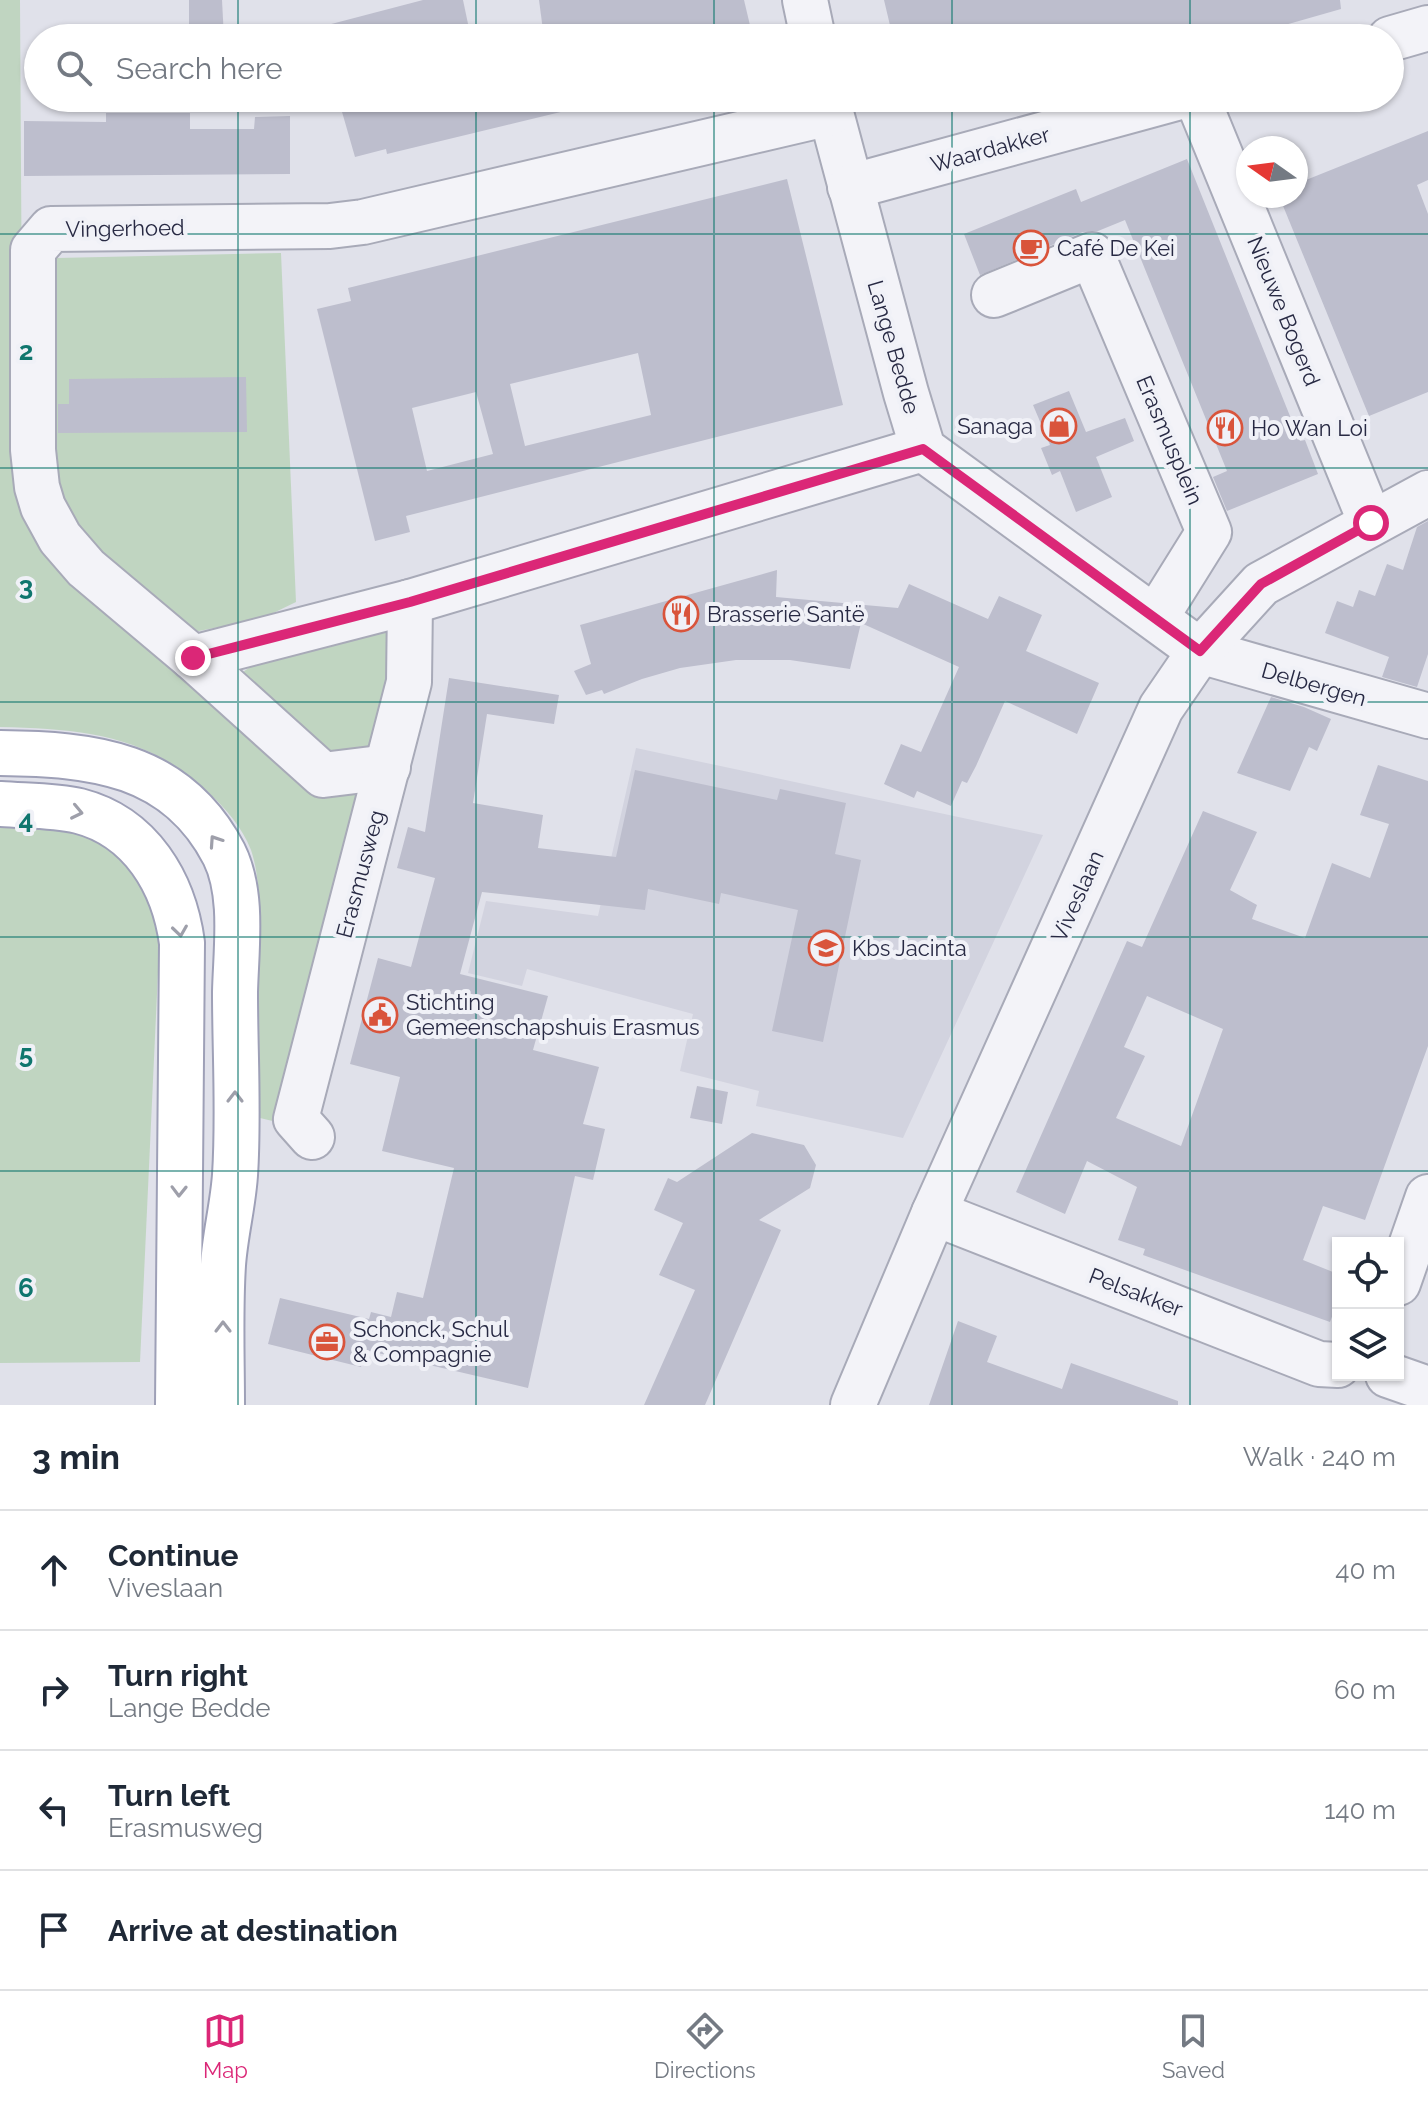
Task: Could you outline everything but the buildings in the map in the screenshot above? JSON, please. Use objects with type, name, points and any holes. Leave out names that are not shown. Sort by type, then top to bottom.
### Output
[{"type":"main road","points":[[0,753],[59,754],[103,760],[135,770],[187,806],[213,836],[226,857],[236,903],[235,1175],[223,1266],[222,1405]]},
{"type":"main road","points":[[0,804],[77,811],[101,818],[119,829],[136,841],[152,859],[170,893],[179,921],[182,943],[178,1405]]},
{"type":"street","points":[[805,0],[810,24]]},
{"type":"street","points":[[1404,35],[1428,28]]},
{"type":"street","name":"Vingerhoed","points":[[388,767],[323,775],[193,658],[86,568],[60,538],[43,507],[37,487],[33,450],[33,250],[51,229],[330,226],[363,222],[801,112]]},
{"type":"street","name":"Lange Bedde","points":[[831,112],[923,449]]},
{"type":"street","name":"Waardakker","points":[[850,187],[1125,112]]},
{"type":"street","name":"Nieuwe Bogerd","points":[[1203,112],[1371,523]]},
{"type":"street","name":"Erasmusplein","points":[[994,295],[1092,255],[1209,532],[1156,617]]},
{"type":"street","points":[[193,658],[410,602],[923,449],[1200,651]]},
{"type":"street","name":"Viveslaan","points":[[853,1405],[934,1213],[1161,708],[1200,651],[1261,584],[1428,493]]},
{"type":"street","name":"Erasmusweg","points":[[312,1137],[296,1119],[409,682],[410,602]]},
{"type":"street","name":"Delbergen","points":[[1200,651],[1428,716]]},
{"type":"street","points":[[1404,1266],[1428,1197]]},
{"type":"street","name":"Pelsakker","points":[[934,1213],[1319,1364],[1332,1365]]},
{"type":"street","points":[[1404,1381],[1428,1389]]},
{"type":"shaded area","points":[[636,748],[1043,835],[903,1138],[756,1106],[759,1091],[680,1071],[693,1014],[527,969],[522,986],[468,973],[486,901],[598,916]]},
{"type":"green space","points":[[0,0],[20,0],[23,493],[359,786],[285,1124],[260,1118],[258,888],[251,850],[238,826],[215,798],[185,773],[137,746],[86,733],[0,727]]},
{"type":"green space","points":[[281,253],[296,602],[263,618],[194,632],[72,536],[51,501],[41,271],[57,258]]},
{"type":"green space","points":[[410,618],[377,751],[330,756],[258,697],[243,672],[257,662]]},
{"type":"green space","points":[[0,819],[47,821],[119,844],[158,908],[158,972],[140,1362],[0,1363]]},
{"type":"place","name":"Café De Kei","points":[[1031,248]]},
{"type":"place","name":"Sanaga","points":[[1059,426]]},
{"type":"place","name":"Ho Wan Loi","points":[[1225,428]]},
{"type":"place","name":"Brasserie Santë","points":[[681,614]]},
{"type":"place","name":"Kbs Jacinta","points":[[826,948]]},
{"type":"place","name":"Stichting Gemeenschapshuis Erasmus","points":[[380,1015]]},
{"type":"place","name":"Schonck, Schul & Compagnie","points":[[327,1342]]},
{"type":"route","points":[[193,658],[410,602],[923,449],[1200,651],[1261,584],[1371,523]]}]
